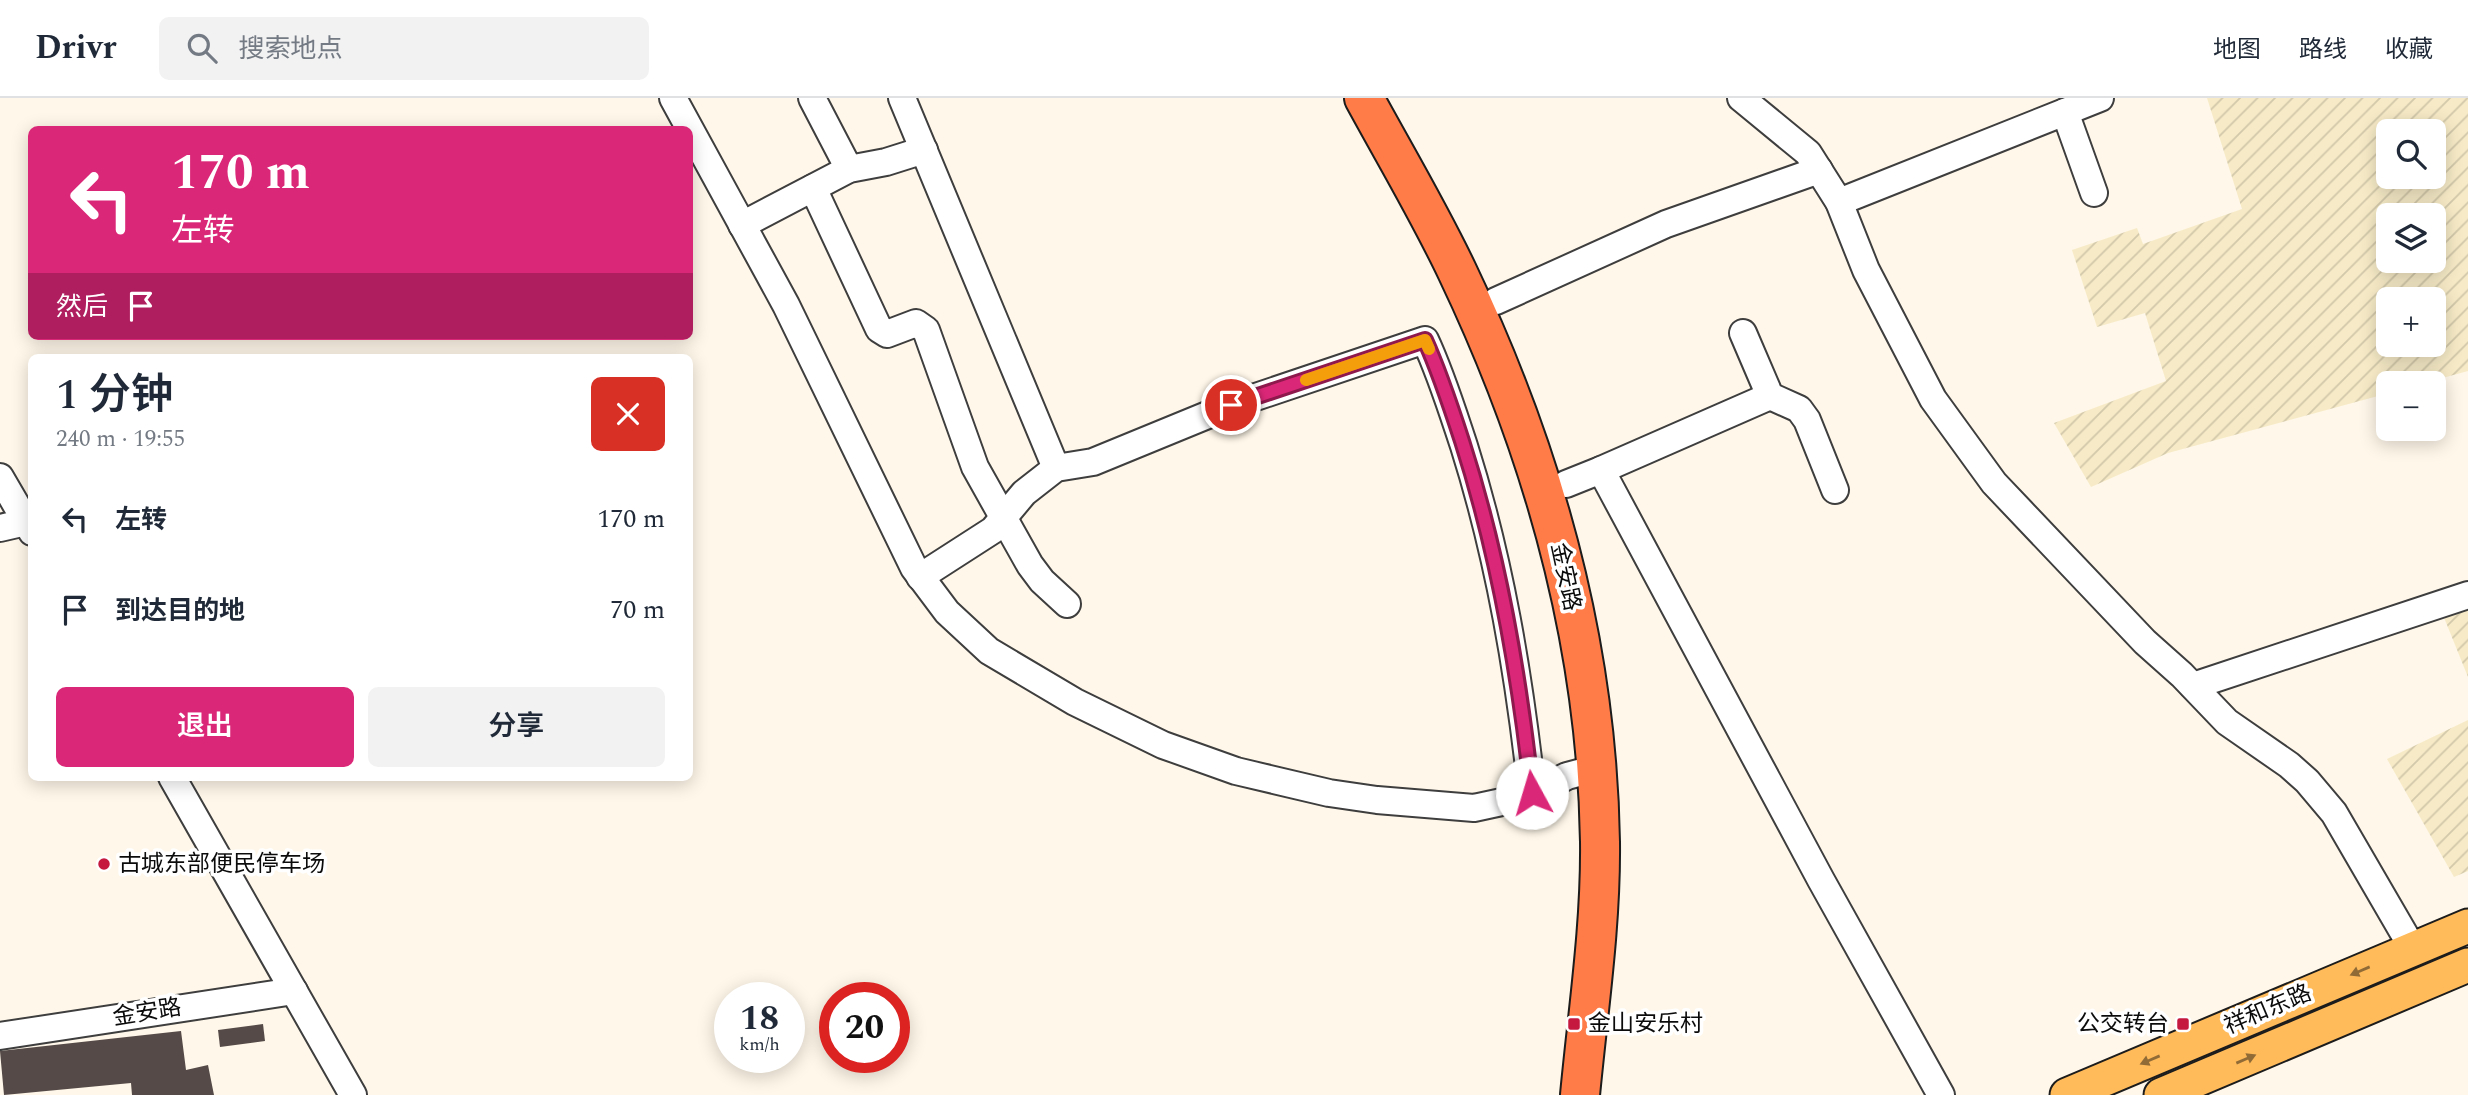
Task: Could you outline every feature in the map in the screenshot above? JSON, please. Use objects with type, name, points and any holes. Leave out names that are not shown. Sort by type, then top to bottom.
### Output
[{"type":"highway","name":"金安路","points":[[1364,98],[1456,269],[1490,345],[1527,439],[1554,525],[1568,583],[1588,692],[1597,768],[1600,844],[1599,892],[1580,1095]]},
{"type":"highway","name":"金安路","points":[[1390,98],[1446,198],[1496,301],[1533,388],[1566,484],[1590,578],[1609,676],[1622,795],[1622,893],[1603,1095]]},
{"type":"main road","name":"祥和东路","points":[[2067,1095],[2468,926]]},
{"type":"main road","name":"祥和东路","points":[[2161,1095],[2468,965]]},
{"type":"street","points":[[673,98],[688,126]]},
{"type":"street","points":[[812,98],[849,169]]},
{"type":"street","points":[[902,98],[1056,468]]},
{"type":"street","points":[[1741,98],[1808,153],[1839,202],[1866,270],[1933,399],[1986,472],[2145,642],[2227,722],[2289,765],[2321,796],[2334,813],[2413,949]]},
{"type":"street","points":[[1839,202],[2100,98]]},
{"type":"street","points":[[2065,112],[2094,193]]},
{"type":"street","points":[[693,134],[786,304],[901,544],[920,577],[947,612],[989,651],[1031,678],[1163,746],[1282,783],[1377,800],[1474,808],[1511,800],[1567,776],[1597,768]]},
{"type":"street","points":[[743,225],[849,169],[886,162],[924,150]]},
{"type":"street","points":[[1496,301],[1666,224],[1819,170]]},
{"type":"street","points":[[813,188],[879,329],[887,334],[916,323],[926,330],[975,467],[1030,565],[1042,581],[1068,604]]},
{"type":"street","points":[[1743,333],[1770,396],[1799,409],[1807,420],[1835,490]]},
{"type":"street","points":[[920,577],[993,530],[1024,493],[1056,468],[1093,462],[1231,405],[1425,340],[1462,442],[1499,572],[1515,656],[1532,793]]},
{"type":"street","points":[[1566,484],[1770,396]]},
{"type":"street","points":[[1601,470],[1815,868],[1941,1095]]},
{"type":"street","points":[[0,477],[28,525]]},
{"type":"street","points":[[0,528],[28,527]]},
{"type":"street","points":[[2193,686],[2468,595]]},
{"type":"street","points":[[174,781],[354,1095]]},
{"type":"street","name":"金安路","points":[[0,1036],[294,991]]},
{"type":"shaded area","points":[[2207,98],[2468,98],[2468,371],[2446,377],[2446,371],[2376,371],[2376,397],[2168,453],[2091,487],[2054,423],[2166,381],[2145,313],[2097,327],[2072,250],[2137,228],[2143,244],[2242,209]]},
{"type":"shaded area","points":[[2468,607],[2468,677],[2443,615]]},
{"type":"shaded area","points":[[2468,720],[2468,871],[2454,877],[2387,759]]},
{"type":"building","points":[[263,1024],[265,1041],[220,1047],[218,1030]]},
{"type":"building","points":[[181,1031],[186,1070],[208,1065],[214,1095],[132,1095],[131,1083],[4,1095],[0,1051]]},
{"type":"slow traffic","points":[[1306,380],[1425,340],[1429,349]]},
{"type":"place","name":"古城东部便民停车场","points":[[104,864]]},
{"type":"place","name":"金山安乐村","points":[[1574,1024]]},
{"type":"place","name":"公交转台","points":[[2183,1024]]},
{"type":"route","points":[[1231,405],[1425,340],[1468,458],[1499,572],[1515,656],[1532,793]]}]
